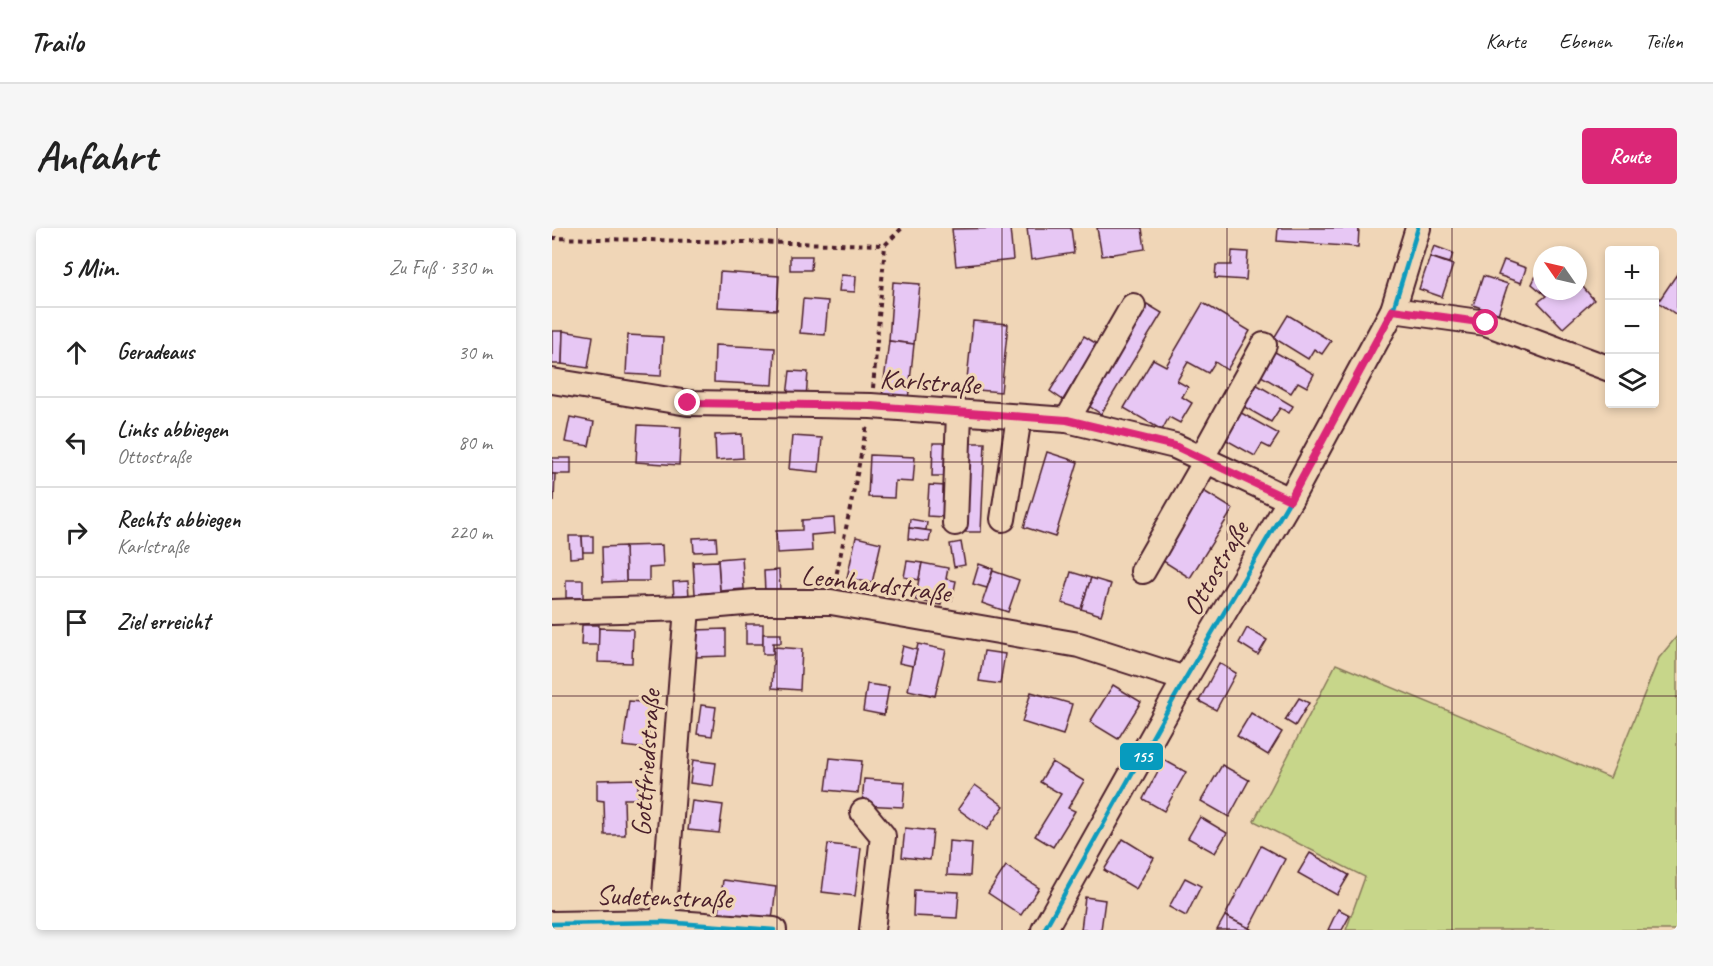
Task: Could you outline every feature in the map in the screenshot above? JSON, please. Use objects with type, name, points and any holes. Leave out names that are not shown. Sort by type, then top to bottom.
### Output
[{"type":"street","name":"Ottostraße","points":[[1044,930],[1185,679],[1290,500],[1393,310],[1418,228]]},
{"type":"street","points":[[1067,420],[1133,306]]},
{"type":"street","points":[[1393,310],[1486,323],[1605,367]]},
{"type":"street","points":[[1143,571],[1264,345]]},
{"type":"street","name":"Karlstraße","points":[[552,381],[688,403],[871,406],[1067,420],[1175,446],[1290,500]]},
{"type":"street","points":[[955,523],[959,413]]},
{"type":"street","points":[[1003,519],[1019,417]]},
{"type":"street","name":"Leonhardstraße","points":[[552,612],[687,608],[755,602],[831,602],[1079,645],[1185,679]]},
{"type":"street","name":"Gottfriedstraße","points":[[663,922],[687,608]]},
{"type":"street","points":[[863,812],[883,836],[872,930]]},
{"type":"street","name":"Sudetenstraße","points":[[562,926],[663,922],[774,930]]},
{"type":"path","points":[[552,238],[885,245]]},
{"type":"green space","points":[[1677,636],[1677,930],[1346,930],[1365,877],[1254,821],[1336,664],[1610,778],[1659,658]]},
{"type":"building","points":[[1010,228],[1013,260],[956,266],[952,229]]},
{"type":"building","points":[[1027,228],[1071,228],[1074,253],[1031,260]]},
{"type":"building","points":[[1097,228],[1142,228],[1145,249],[1102,256]]},
{"type":"building","points":[[1278,228],[1359,228],[1358,247],[1277,241]]},
{"type":"building","points":[[1434,246],[1453,253],[1450,263],[1430,257]]},
{"type":"building","points":[[1232,251],[1248,252],[1246,280],[1215,278],[1216,265],[1231,265]]},
{"type":"building","points":[[790,256],[812,256],[811,270],[790,270]]},
{"type":"building","points":[[1430,257],[1453,265],[1442,297],[1419,289]]},
{"type":"building","points":[[1504,260],[1526,268],[1521,283],[1498,275]]},
{"type":"building","points":[[720,272],[779,276],[777,310],[718,307]]},
{"type":"building","points":[[1677,274],[1677,315],[1659,301]]},
{"type":"building","points":[[841,275],[856,276],[855,292],[839,291]]},
{"type":"building","points":[[1483,276],[1508,284],[1498,314],[1473,305]]},
{"type":"building","points":[[893,282],[920,284],[914,344],[889,341]]},
{"type":"building","points":[[1587,292],[1594,300],[1563,328],[1538,302],[1541,300],[1587,300]]},
{"type":"building","points":[[803,299],[828,301],[825,335],[800,333]]},
{"type":"building","points":[[1203,303],[1250,331],[1227,370],[1215,362],[1208,373],[1188,362],[1177,381],[1188,387],[1182,397],[1192,403],[1180,423],[1169,417],[1162,430],[1124,408],[1153,359],[1166,366]]},
{"type":"building","points":[[1147,304],[1162,313],[1101,414],[1086,404]]},
{"type":"building","points":[[1288,315],[1331,341],[1322,354],[1314,349],[1308,359],[1274,338]]},
{"type":"building","points":[[973,321],[1008,324],[1001,392],[966,389]]},
{"type":"building","points":[[552,331],[563,331],[562,364],[552,364]]},
{"type":"building","points":[[563,331],[593,336],[588,368],[562,364]]},
{"type":"building","points":[[628,335],[663,337],[661,376],[626,374]]},
{"type":"building","points":[[1084,336],[1097,344],[1063,400],[1050,391]]},
{"type":"building","points":[[889,341],[914,344],[908,400],[882,397]]},
{"type":"building","points":[[715,345],[775,348],[773,385],[714,382]]},
{"type":"building","points":[[1268,348],[1314,374],[1307,387],[1298,382],[1291,393],[1254,372]]},
{"type":"building","points":[[790,371],[808,372],[806,398],[787,396]]},
{"type":"building","points":[[1254,383],[1293,406],[1289,413],[1280,408],[1271,422],[1241,405]]},
{"type":"building","points":[[1236,410],[1279,434],[1270,448],[1262,444],[1255,456],[1221,437]]},
{"type":"building","points":[[570,417],[594,422],[589,446],[565,442]]},
{"type":"building","points":[[638,425],[681,427],[679,465],[636,462]]},
{"type":"building","points":[[742,434],[743,458],[716,460],[715,435]]},
{"type":"building","points":[[792,436],[822,438],[819,472],[789,469]]},
{"type":"building","points":[[933,443],[948,443],[947,476],[932,476]]},
{"type":"building","points":[[966,443],[985,443],[981,532],[962,532]]},
{"type":"building","points":[[1047,452],[1078,462],[1055,537],[1024,527]]},
{"type":"building","points":[[870,455],[915,457],[913,482],[895,481],[894,498],[868,497]]},
{"type":"building","points":[[552,458],[571,458],[571,474],[552,474]]},
{"type":"building","points":[[552,474],[555,474],[554,501],[552,501]]},
{"type":"building","points":[[929,485],[946,486],[944,517],[927,516]]},
{"type":"building","points":[[1202,490],[1233,509],[1190,578],[1160,559]]},
{"type":"building","points":[[834,518],[835,533],[811,535],[812,551],[777,553],[776,531],[802,530],[802,520]]},
{"type":"building","points":[[910,519],[927,522],[926,530],[909,528]]},
{"type":"building","points":[[909,528],[931,531],[929,542],[908,539]]},
{"type":"building","points":[[569,536],[582,536],[583,557],[570,558]]},
{"type":"building","points":[[582,536],[593,536],[593,552],[583,552]]},
{"type":"building","points":[[716,537],[717,551],[694,552],[693,538]]},
{"type":"building","points":[[856,537],[881,543],[872,583],[847,578]]},
{"type":"building","points":[[961,542],[965,565],[954,567],[950,544]]},
{"type":"building","points":[[662,545],[663,567],[649,568],[649,581],[626,581],[625,546]]},
{"type":"building","points":[[625,546],[626,581],[603,582],[602,547]]},
{"type":"building","points":[[742,557],[744,589],[720,591],[718,559]]},
{"type":"building","points":[[718,561],[720,592],[695,594],[693,562]]},
{"type":"building","points":[[907,561],[922,563],[919,580],[904,577]]},
{"type":"building","points":[[922,563],[948,568],[946,579],[956,581],[952,600],[942,598],[941,605],[915,600]]},
{"type":"building","points":[[979,564],[993,569],[987,588],[973,584]]},
{"type":"building","points":[[779,570],[780,591],[765,592],[764,571]]},
{"type":"building","points":[[993,571],[1019,580],[1008,612],[982,603]]},
{"type":"building","points":[[1071,572],[1091,578],[1081,609],[1062,603]]},
{"type":"building","points":[[1091,578],[1111,584],[1101,615],[1081,609]]},
{"type":"building","points":[[566,580],[583,580],[583,598],[566,598]]},
{"type":"building","points":[[688,581],[689,597],[674,599],[673,582]]},
{"type":"building","points":[[746,624],[763,624],[763,644],[746,644]]},
{"type":"building","points":[[582,625],[599,625],[599,645],[581,645]]},
{"type":"building","points":[[599,628],[633,629],[632,663],[598,662]]},
{"type":"building","points":[[1247,628],[1267,640],[1258,655],[1239,643]]},
{"type":"building","points":[[726,629],[726,656],[696,657],[695,630]]},
{"type":"building","points":[[763,634],[781,634],[781,643],[773,643],[773,654],[763,654]]},
{"type":"building","points":[[918,644],[946,650],[935,696],[908,690]]},
{"type":"building","points":[[903,646],[917,650],[913,666],[899,663]]},
{"type":"building","points":[[774,647],[802,649],[800,690],[772,688]]},
{"type":"building","points":[[984,651],[1005,654],[1000,684],[979,681]]},
{"type":"building","points":[[1219,663],[1236,673],[1216,710],[1199,701]]},
{"type":"building","points":[[867,684],[889,687],[884,715],[863,711]]},
{"type":"building","points":[[1113,685],[1141,702],[1118,739],[1090,722]]},
{"type":"building","points":[[1031,692],[1072,704],[1063,735],[1022,722]]},
{"type":"building","points":[[1299,698],[1309,703],[1295,726],[1285,720]]},
{"type":"building","points":[[629,701],[652,703],[647,749],[623,746]]},
{"type":"building","points":[[701,705],[716,707],[712,736],[697,734]]},
{"type":"building","points":[[1251,713],[1282,732],[1268,755],[1237,736]]},
{"type":"building","points":[[830,758],[862,761],[858,793],[826,790]]},
{"type":"building","points":[[693,760],[716,763],[713,786],[690,783]]},
{"type":"building","points":[[1164,760],[1186,772],[1164,811],[1143,799]]},
{"type":"building","points":[[1052,762],[1084,781],[1068,808],[1075,811],[1053,847],[1035,836],[1061,794],[1040,782]]},
{"type":"building","points":[[1222,765],[1249,780],[1229,817],[1201,801]]},
{"type":"building","points":[[638,779],[638,799],[624,799],[625,835],[605,835],[604,801],[597,800],[597,780]]},
{"type":"building","points":[[864,779],[905,782],[903,807],[862,805]]},
{"type":"building","points":[[975,785],[1004,806],[987,830],[958,809]]},
{"type":"building","points":[[692,801],[723,805],[719,833],[688,830]]},
{"type":"building","points":[[1200,817],[1227,833],[1215,853],[1188,838]]},
{"type":"building","points":[[905,828],[933,831],[930,860],[902,857]]},
{"type":"building","points":[[1123,839],[1154,858],[1136,889],[1104,870]]},
{"type":"building","points":[[949,841],[972,843],[970,876],[947,875]]},
{"type":"building","points":[[828,844],[861,848],[855,896],[822,892]]},
{"type":"building","points":[[1261,846],[1285,859],[1249,928],[1225,916]]},
{"type":"building","points":[[1310,853],[1349,875],[1337,895],[1298,873]]},
{"type":"building","points":[[1006,866],[1039,888],[1021,915],[988,893]]},
{"type":"building","points":[[1185,878],[1201,886],[1186,916],[1169,907]]},
{"type":"building","points":[[723,880],[776,887],[772,920],[719,914]]},
{"type":"building","points":[[914,890],[959,892],[957,918],[913,916]]},
{"type":"building","points":[[1085,897],[1105,900],[1101,930],[1081,930]]},
{"type":"building","points":[[1338,909],[1350,915],[1342,930],[1328,930]]},
{"type":"building","points":[[1225,916],[1249,928],[1252,930],[1217,930]]},
{"type":"transit line","name":"155","points":[[1044,930],[1185,679],[1290,500],[1393,310],[1418,228]]},
{"type":"transit line","name":"155","points":[[552,924],[663,922],[774,930]]},
{"type":"route","points":[[688,403],[871,406],[1067,420],[1175,446],[1290,500],[1393,310],[1486,323]]}]
